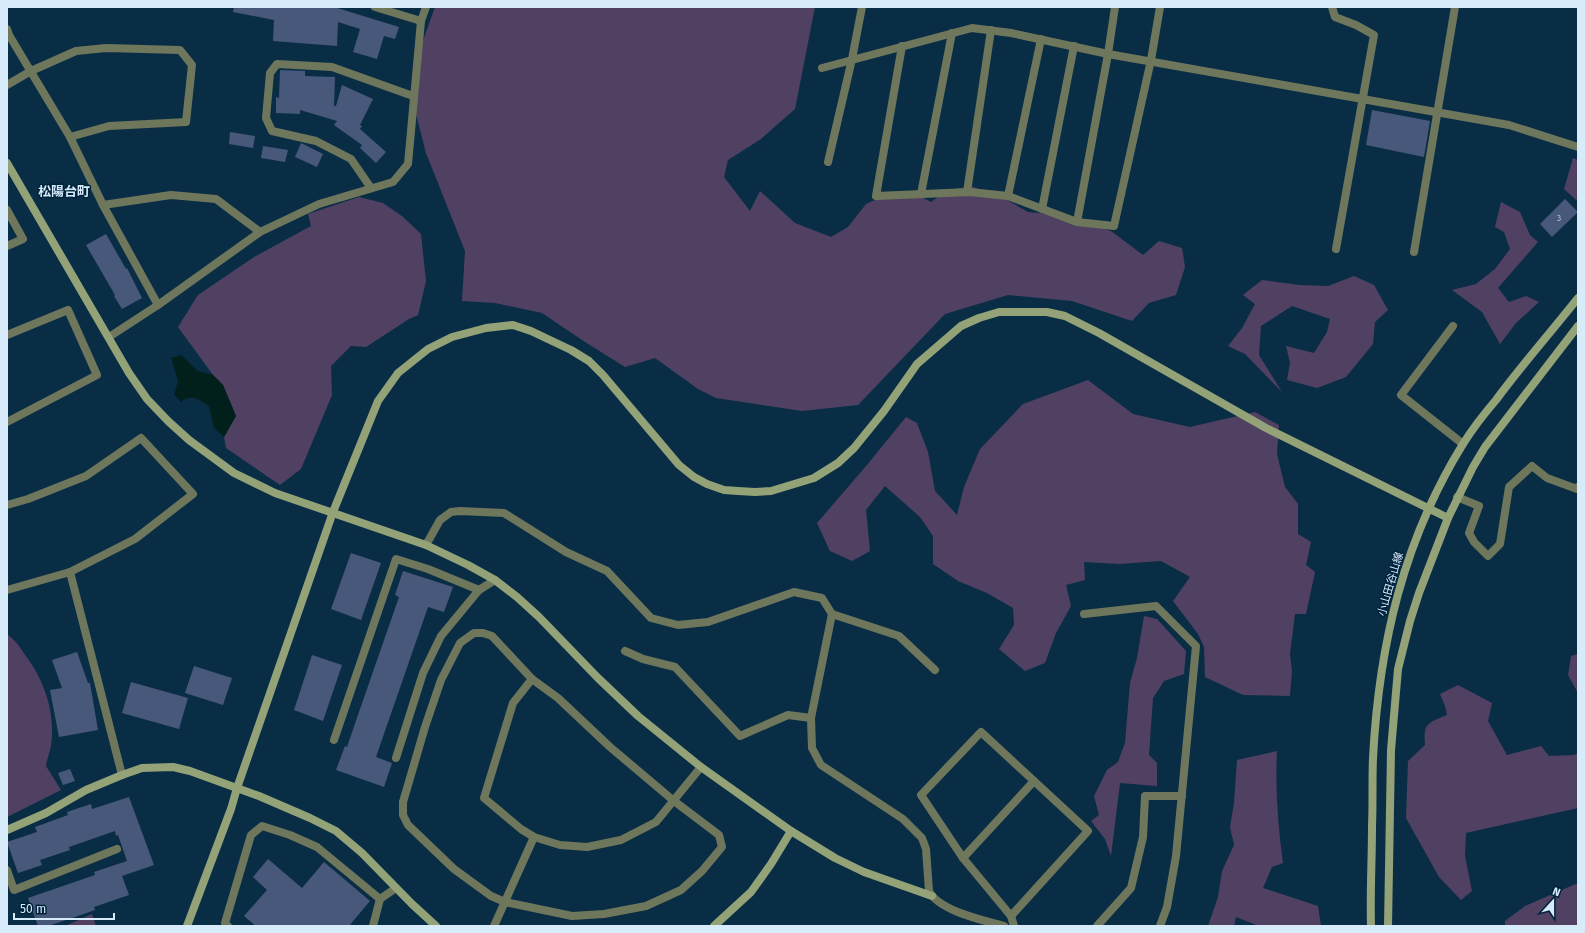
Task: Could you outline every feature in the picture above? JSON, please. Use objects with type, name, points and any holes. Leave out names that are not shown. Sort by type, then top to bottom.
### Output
[{"type":"street","points":[[375,7],[421,21]]},
{"type":"street","points":[[109,337],[158,305],[260,232],[319,204],[393,182],[408,164],[421,21],[426,7]]},
{"type":"street","points":[[828,162],[852,59],[862,7]]},
{"type":"street","points":[[1077,222],[1116,7]]},
{"type":"street","points":[[902,46],[876,196],[967,192],[1008,196],[1077,222],[1114,226],[1151,60],[1160,7]]},
{"type":"street","points":[[1332,7],[1335,17],[1356,25],[1374,35],[1336,249]]},
{"type":"street","points":[[1414,252],[1455,7]]},
{"type":"street","points":[[822,68],[972,28],[1041,39],[1108,54],[1151,60],[1509,125],[1578,147]]},
{"type":"street","points":[[7,29],[8,35],[70,138],[103,205],[158,305]]},
{"type":"street","points":[[967,192],[991,30]]},
{"type":"street","points":[[921,194],[952,33]]},
{"type":"street","points":[[1008,196],[1041,39]]},
{"type":"street","points":[[1042,209],[1074,46]]},
{"type":"street","points":[[7,85],[31,71],[76,52],[106,48],[180,50],[192,65],[186,122],[109,126],[70,138]]},
{"type":"street","points":[[371,188],[351,159],[316,142],[272,131],[266,118],[270,73],[277,64],[332,66],[413,96]]},
{"type":"street","points":[[7,164],[129,372],[148,399],[168,421],[189,440],[234,473],[275,493],[426,545],[468,565],[494,580],[518,597],[638,716],[701,767],[791,831],[835,858],[864,872],[932,896],[954,911],[1004,926]]},
{"type":"street","points":[[103,205],[170,195],[216,199],[260,232]]},
{"type":"street","points":[[7,210],[23,240],[7,246]]},
{"type":"street","name":"小山田谷山線","points":[[1371,926],[1373,758],[1383,660],[1389,629],[1405,569],[1439,488],[1463,444],[1477,423],[1578,298]]},
{"type":"street","points":[[7,335],[68,310],[97,376],[7,422]]},
{"type":"street","points":[[187,926],[231,809],[236,788],[333,512],[378,401],[398,372],[428,349],[452,337],[486,328],[513,325],[531,331],[566,347],[589,361],[598,370],[679,465],[694,477],[707,484],[724,490],[755,492],[785,487],[814,478],[826,472],[854,448],[917,364],[961,326],[979,318],[999,312],[1047,312],[1065,316],[1099,333],[1266,428],[1429,510],[1448,518]]},
{"type":"street","points":[[1453,326],[1401,395],[1463,444]]},
{"type":"street","points":[[1388,926],[1391,750],[1398,669],[1410,621],[1419,593],[1448,518],[1473,467],[1485,447],[1578,326]]},
{"type":"street","points":[[7,505],[28,499],[86,476],[141,438],[193,494],[135,539],[70,572],[7,590]]},
{"type":"street","points":[[1457,497],[1479,506],[1469,533],[1474,542],[1488,556],[1500,544],[1509,487],[1532,466],[1547,478],[1577,489],[1578,487]]},
{"type":"street","points":[[426,545],[440,520],[451,512],[504,513],[566,552],[607,571],[651,618],[678,625],[708,622],[794,592],[822,598],[832,614],[899,636],[935,670]]},
{"type":"street","points":[[334,740],[396,559],[428,569],[479,590]]},
{"type":"street","points":[[70,572],[122,775]]},
{"type":"street","points":[[396,758],[423,672],[441,636],[479,590],[494,580]]},
{"type":"street","points":[[1084,614],[1156,606],[1196,646],[1176,856],[1167,907],[1160,926]]},
{"type":"street","points":[[832,614],[811,718],[812,748],[821,765],[904,819],[922,838],[926,849],[929,891],[932,896]]},
{"type":"street","points":[[474,633],[483,633],[492,636],[532,679],[558,698],[610,748],[674,801],[720,835],[722,846],[702,871],[681,890],[646,906],[604,914],[572,916],[505,902],[491,896],[454,869],[408,825],[403,815],[403,802],[442,680],[460,643],[474,633]]},
{"type":"street","points":[[625,652],[643,659],[675,667],[740,736],[788,715],[811,718]]},
{"type":"street","points":[[532,679],[513,703],[484,798],[521,829],[534,837],[560,845],[587,847],[620,840],[656,822],[701,767]]},
{"type":"street","points":[[1011,916],[1088,831],[981,732],[921,795],[964,858],[1011,916],[1014,926]]},
{"type":"street","points":[[7,830],[46,813],[86,790],[122,775],[142,768],[173,767],[190,771],[236,788],[310,818],[336,831],[362,853],[436,926]]},
{"type":"street","points":[[964,858],[1034,781]]},
{"type":"street","points":[[1097,926],[1131,888],[1143,837],[1144,796],[1182,796]]},
{"type":"street","points":[[228,926],[225,923],[250,835],[262,826],[290,835],[317,847],[380,899]]},
{"type":"street","points":[[714,926],[751,892],[771,864],[791,831]]},
{"type":"street","points":[[494,926],[534,837]]},
{"type":"street","points":[[7,870],[14,890],[117,849]]},
{"type":"street","points":[[373,926],[380,899],[396,888]]},
{"type":"shaded area","points":[[435,7],[815,7],[795,109],[761,139],[728,160],[724,177],[750,211],[760,191],[795,223],[831,237],[848,227],[866,204],[886,195],[916,194],[931,202],[946,191],[971,186],[1005,199],[1028,212],[1070,216],[1111,231],[1143,255],[1159,241],[1182,248],[1185,267],[1176,295],[1149,303],[1132,321],[1072,301],[1008,295],[945,314],[858,405],[802,411],[716,398],[698,389],[655,358],[625,367],[542,313],[495,303],[462,301],[465,251],[426,153],[416,114],[419,52]]},
{"type":"shaded area","points":[[1573,158],[1578,160],[1578,198],[1576,200],[1564,189]]},
{"type":"shaded area","points":[[359,197],[383,203],[402,216],[421,234],[426,281],[418,315],[409,319],[366,347],[351,346],[331,366],[332,395],[301,469],[280,485],[226,448],[224,437],[236,416],[223,385],[213,375],[178,327],[198,295],[254,257],[311,226],[308,214]]},
{"type":"shaded area","points":[[1501,202],[1520,212],[1530,235],[1538,242],[1498,288],[1509,302],[1526,296],[1539,302],[1516,323],[1500,344],[1482,312],[1452,290],[1476,284],[1495,269],[1510,249],[1504,232],[1495,227]]},
{"type":"shaded area","points":[[1354,276],[1374,285],[1388,310],[1375,322],[1373,344],[1346,377],[1317,388],[1287,380],[1290,363],[1286,346],[1314,353],[1327,332],[1330,319],[1292,306],[1261,326],[1259,355],[1282,392],[1245,354],[1228,346],[1242,328],[1255,304],[1243,295],[1262,280],[1299,285],[1328,286]]},
{"type":"shaded area","points":[[181,355],[198,371],[213,375],[223,385],[236,416],[224,437],[214,428],[209,406],[195,398],[188,398],[181,402],[174,395],[178,381],[171,358]]},
{"type":"shaded area","points":[[1088,380],[1133,414],[1190,427],[1255,412],[1279,425],[1277,454],[1285,487],[1298,504],[1298,534],[1311,542],[1306,565],[1315,572],[1306,614],[1295,614],[1290,654],[1292,671],[1290,696],[1243,695],[1205,677],[1204,647],[1198,634],[1173,601],[1190,577],[1161,561],[1119,564],[1084,562],[1085,580],[1066,585],[1071,606],[1056,633],[1045,663],[1025,671],[999,649],[1014,625],[1013,608],[987,593],[958,581],[933,564],[933,536],[920,517],[885,486],[866,510],[870,551],[852,561],[830,551],[817,523],[906,417],[917,423],[928,452],[935,491],[957,515],[964,487],[980,449],[1023,404]]},
{"type":"shaded area","points":[[1144,616],[1157,619],[1186,651],[1184,674],[1164,681],[1153,698],[1149,755],[1157,763],[1157,786],[1120,783],[1111,856],[1105,839],[1091,821],[1099,815],[1094,796],[1107,770],[1118,762],[1125,743],[1130,683],[1137,658]]},
{"type":"shaded area","points":[[7,634],[17,644],[32,664],[47,697],[52,721],[52,733],[51,748],[46,766],[61,790],[7,817]]},
{"type":"shaded area","points":[[1578,654],[1578,693],[1568,675],[1571,656]]},
{"type":"shaded area","points":[[1458,685],[1492,703],[1488,721],[1507,755],[1541,746],[1549,756],[1574,755],[1578,753],[1578,808],[1466,833],[1465,856],[1472,891],[1461,900],[1439,877],[1406,818],[1408,761],[1425,745],[1425,732],[1428,725],[1431,722],[1447,715],[1440,694]]},
{"type":"shaded area","points":[[1277,751],[1277,807],[1283,863],[1272,867],[1263,888],[1318,906],[1321,926],[1259,926],[1236,917],[1234,926],[1208,926],[1218,897],[1222,871],[1234,845],[1230,827],[1234,803],[1237,760]]},
{"type":"shaded area","points":[[1578,883],[1578,926],[1505,926],[1505,921],[1525,906]]},
{"type":"shaded area","points":[[92,914],[96,926],[65,926]]},
{"type":"building","points":[[234,7],[334,7],[399,27],[395,39],[384,36],[377,59],[353,52],[360,29],[338,22],[337,46],[273,41],[274,20],[233,12]]},
{"type":"building","points":[[280,70],[305,71],[305,76],[335,77],[334,106],[336,106],[342,85],[373,99],[360,125],[362,126],[360,129],[386,152],[376,163],[360,148],[362,145],[334,125],[337,121],[300,110],[300,114],[276,113],[276,97],[279,98]]},
{"type":"building","points":[[1372,110],[1430,121],[1424,157],[1366,145]]},
{"type":"building","points":[[230,132],[255,136],[253,148],[229,144]]},
{"type":"building","points":[[301,143],[323,154],[317,167],[295,157]]},
{"type":"building","points":[[263,146],[288,150],[285,162],[261,158]]},
{"type":"building","points":[[1565,199],[1578,212],[1552,237],[1540,224]]},
{"type":"building","points":[[106,234],[126,269],[127,268],[142,298],[122,309],[86,245]]},
{"type":"building","points":[[351,553],[381,563],[361,620],[331,609]]},
{"type":"building","points":[[403,571],[453,587],[444,612],[428,607],[376,757],[392,763],[384,787],[336,770],[345,746],[347,747],[399,597],[395,595]]},
{"type":"building","points":[[77,652],[88,683],[90,683],[98,730],[59,737],[50,690],[62,688],[52,660]]},
{"type":"building","points":[[312,655],[342,665],[323,721],[294,710]]},
{"type":"building","points":[[194,666],[232,678],[223,705],[185,693]]},
{"type":"building","points":[[131,682],[188,698],[179,729],[122,713]]},
{"type":"building","points":[[70,769],[75,781],[63,785],[58,773]]},
{"type":"building","points":[[129,797],[154,865],[122,876],[129,895],[94,907],[95,910],[72,918],[48,926],[38,926],[28,898],[95,875],[94,872],[127,861],[118,835],[116,836],[115,831],[69,847],[70,850],[40,860],[42,865],[18,873],[7,842],[37,832],[35,827],[68,815],[67,812],[91,804],[92,809]]},
{"type":"building","points":[[268,859],[302,888],[324,862],[370,901],[349,926],[256,926],[244,916],[267,890],[253,877]]},
{"type":"district","name":"松陽台町","points":[[64,191]]}]
